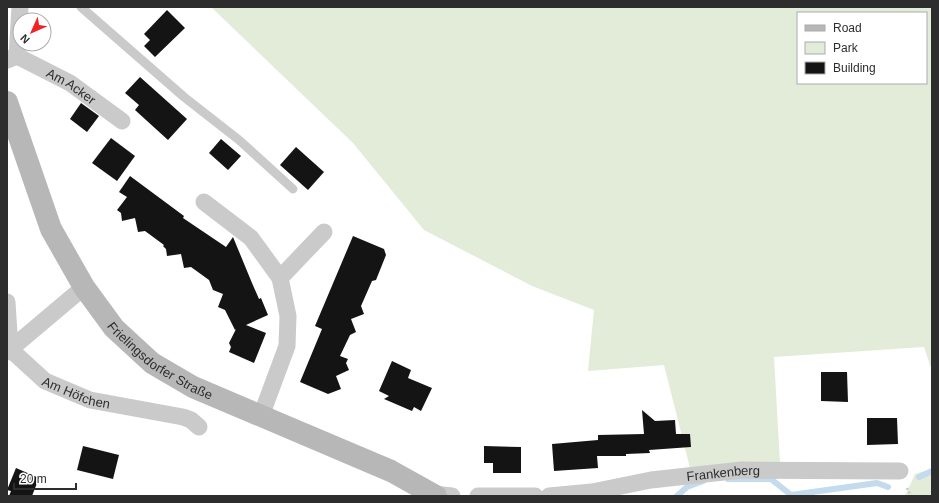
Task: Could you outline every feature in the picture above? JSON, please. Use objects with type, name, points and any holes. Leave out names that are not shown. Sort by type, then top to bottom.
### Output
[{"type":"main road","name":"Frielingsdorfer Straße","points":[[7,102],[50,229],[84,287],[114,328],[152,363],[193,387],[391,471],[440,495]]},
{"type":"street","name":"Am Acker","points":[[20,7],[12,58],[70,83],[122,120]]},
{"type":"street","points":[[204,202],[251,238],[280,278],[288,316],[287,346],[261,416]]},
{"type":"street","points":[[280,278],[324,232]]},
{"type":"street","points":[[8,350],[84,287]]},
{"type":"street","points":[[7,302],[8,350]]},
{"type":"street","name":"Am Höfchen","points":[[8,350],[45,381],[90,400],[183,416],[191,420],[199,427]]},
{"type":"street","name":"Frankenberg","points":[[549,496],[592,492],[651,480],[742,470],[900,471]]},
{"type":"street","points":[[478,496],[535,496]]},
{"type":"lane","points":[[81,7],[184,96],[239,140],[294,189]]},
{"type":"green space","points":[[211,7],[932,7],[932,371],[924,347],[774,357],[780,463],[690,468],[664,365],[588,371],[594,310],[532,286],[424,230],[353,143]]},
{"type":"green space","points":[[932,469],[932,496],[905,496],[915,474]]},
{"type":"building","points":[[167,10],[185,28],[155,57],[144,46],[150,40],[144,34]]},
{"type":"building","points":[[140,77],[187,119],[168,140],[135,110],[139,105],[125,93]]},
{"type":"building","points":[[81,103],[99,116],[87,132],[70,119]]},
{"type":"building","points":[[111,138],[135,156],[117,181],[92,163]]},
{"type":"building","points":[[221,139],[241,156],[228,170],[209,153]]},
{"type":"building","points":[[296,147],[324,172],[308,190],[280,165]]},
{"type":"building","points":[[130,176],[184,216],[183,218],[226,247],[233,237],[259,299],[261,298],[268,315],[246,325],[266,333],[254,363],[229,352],[231,347],[229,343],[236,329],[235,330],[225,310],[218,307],[223,294],[213,290],[209,280],[191,267],[184,268],[181,254],[167,256],[166,249],[163,246],[164,245],[145,231],[138,232],[135,218],[122,221],[121,213],[117,210],[127,197],[119,192]]},
{"type":"building","points":[[353,236],[384,249],[386,255],[376,280],[372,281],[361,306],[364,314],[351,319],[356,332],[350,335],[340,356],[348,359],[346,363],[349,370],[336,376],[341,389],[328,394],[300,382],[322,329],[315,326]]},
{"type":"building","points":[[392,361],[411,370],[408,378],[432,388],[421,411],[414,407],[412,411],[384,399],[389,396],[379,391]]},
{"type":"building","points":[[821,372],[847,372],[848,402],[821,401]]},
{"type":"building","points":[[642,410],[655,421],[675,420],[676,434],[690,434],[691,447],[649,450],[650,453],[626,454],[626,456],[597,456],[598,468],[554,471],[552,444],[598,440],[598,435],[644,434]]},
{"type":"building","points":[[867,418],[897,418],[898,444],[867,445]]},
{"type":"building","points":[[83,446],[119,455],[113,479],[77,470]]},
{"type":"building","points":[[484,446],[521,447],[521,473],[493,473],[493,463],[484,463]]},
{"type":"building","points":[[16,468],[39,478],[32,496],[9,496],[11,491],[7,490]]},
{"type":"waterway","points":[[919,477],[932,471]]},
{"type":"waterway","points":[[728,479],[771,479],[791,495],[877,483],[888,487]]},
{"type":"waterway","points":[[677,496],[687,487],[703,481]]}]
